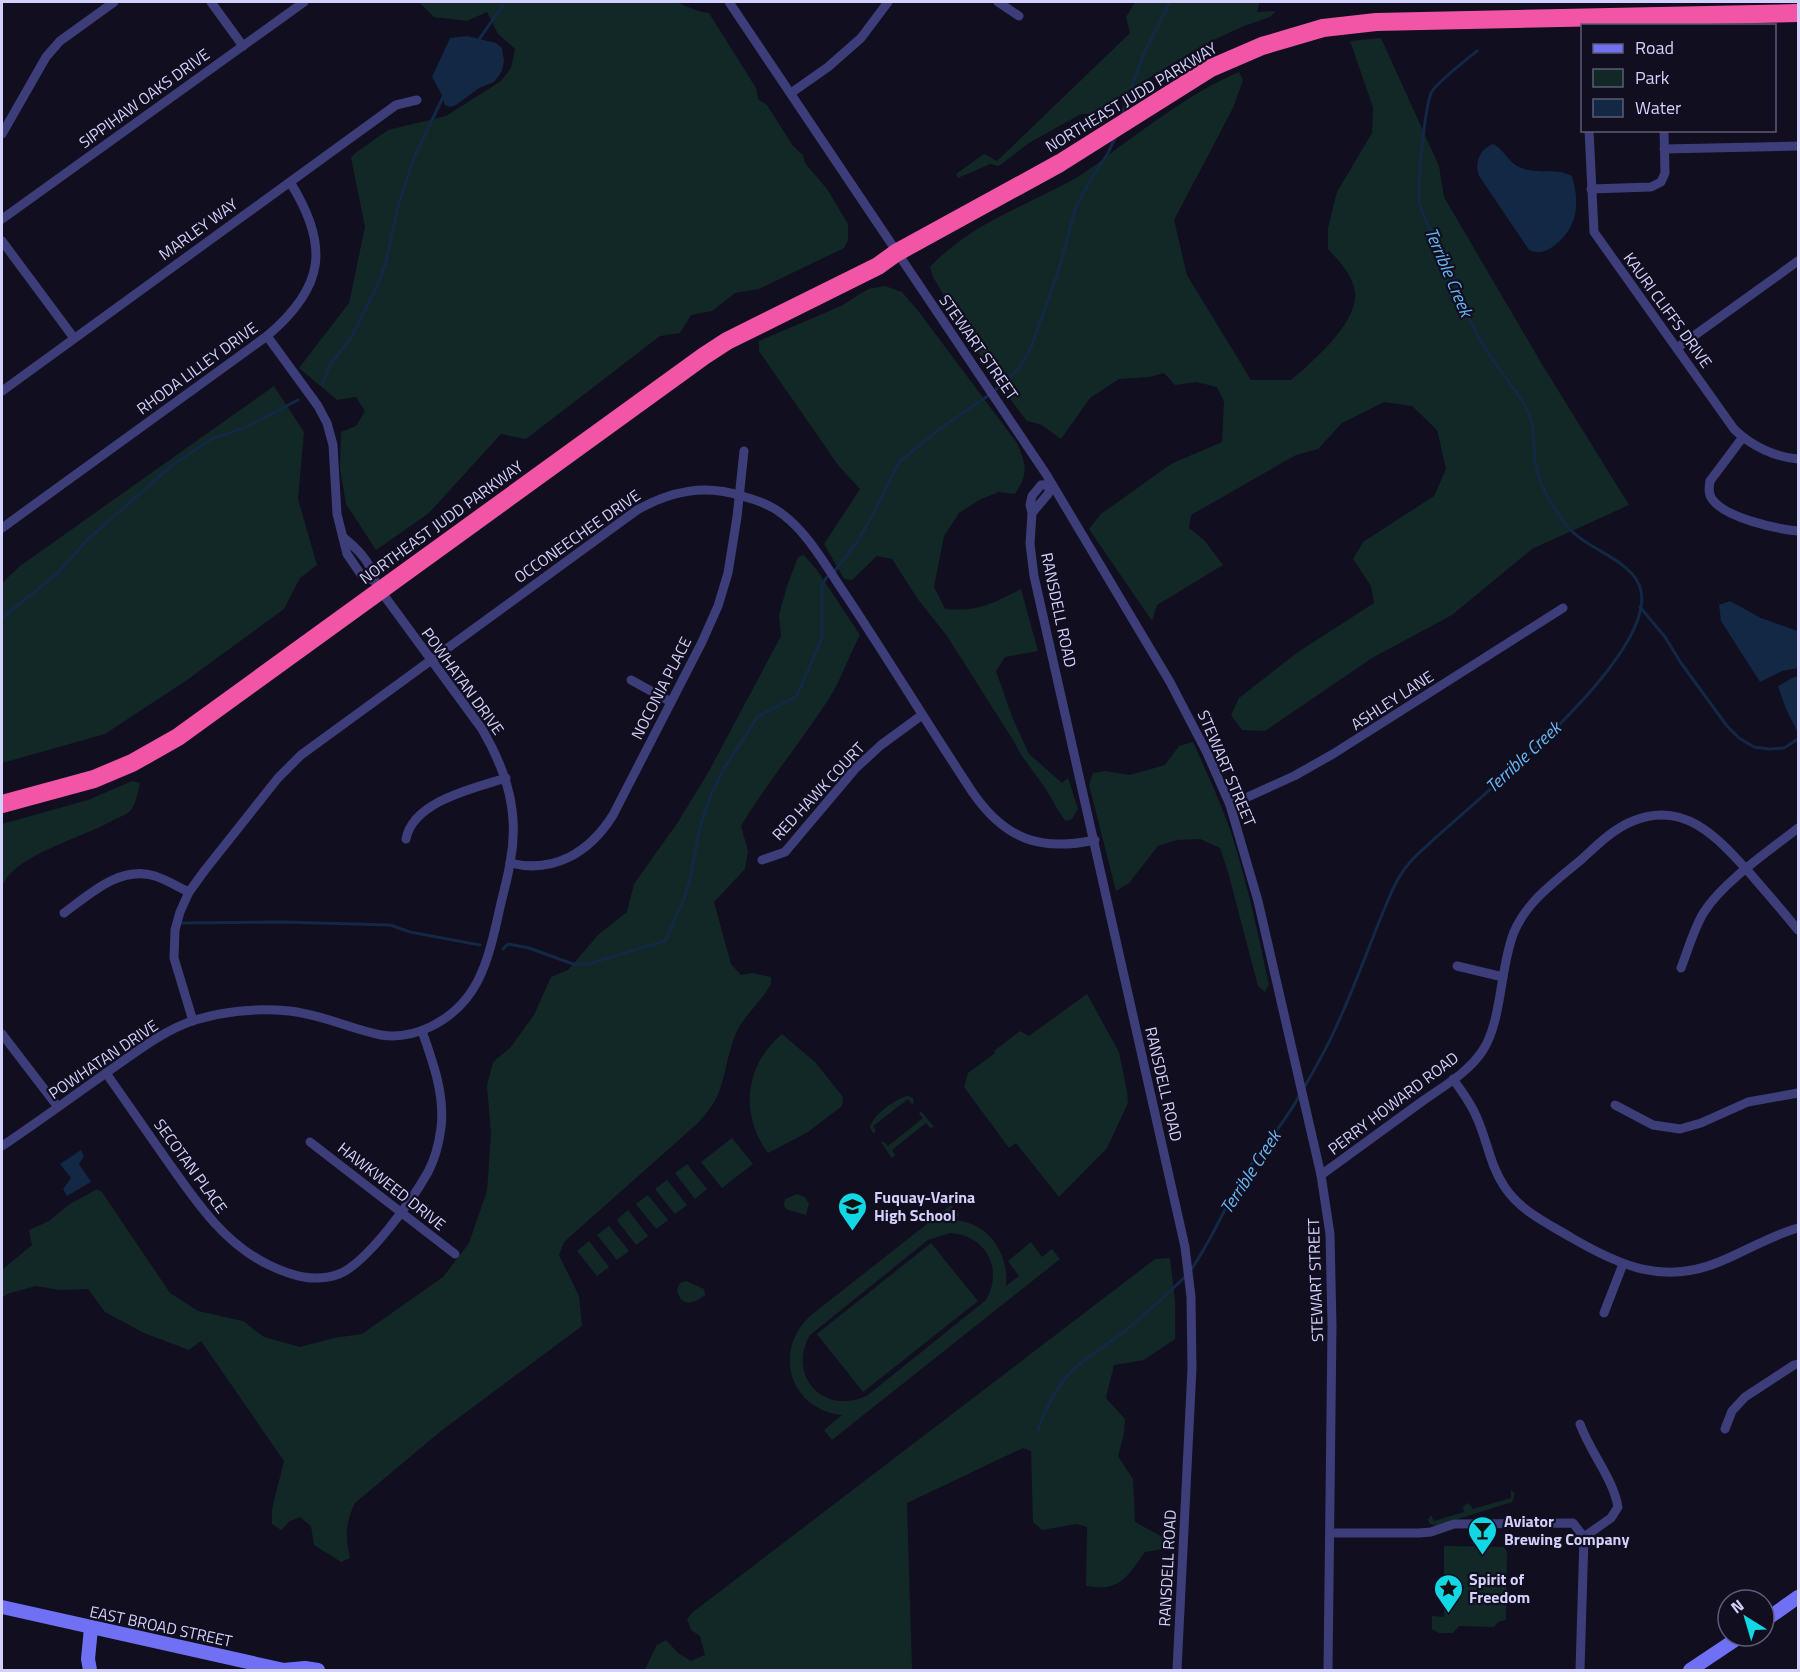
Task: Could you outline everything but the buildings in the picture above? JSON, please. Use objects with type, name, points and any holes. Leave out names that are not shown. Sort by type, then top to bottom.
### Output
[{"type":"highway","name":"NORTHEAST JUDD PARKWAY","points":[[2,804],[94,779],[154,751],[178,736],[683,357],[749,319],[874,260],[896,253],[1060,163],[1211,68],[1262,46],[1323,28],[1376,22],[1586,21],[1798,13]]},
{"type":"highway","name":"NORTHEAST JUDD PARKWAY","points":[[2,793],[83,771],[147,743],[377,586]]},
{"type":"main road","points":[[1776,1613],[1798,1597]]},
{"type":"main road","name":"EAST BROAD STREET","points":[[2,1607],[284,1670],[306,1668],[318,1671]]},
{"type":"main road","points":[[90,1671],[88,1659],[91,1628]]},
{"type":"main road","points":[[1690,1671],[1724,1648]]},
{"type":"street","points":[[2,134],[46,57],[60,40],[114,2]]},
{"type":"street","points":[[211,2],[243,46]]},
{"type":"street","name":"SIPPIHAW OAKS DRIVE","points":[[2,219],[304,2]]},
{"type":"street","name":"STEWART STREET","points":[[729,2],[896,253],[995,395],[1052,484],[1170,682],[1208,753],[1230,805],[1258,901],[1321,1175],[1328,1215],[1331,1254],[1328,1671]]},
{"type":"street","points":[[791,93],[828,67],[861,38],[888,2]]},
{"type":"street","points":[[998,2],[1019,16]]},
{"type":"street","name":"MARLEY WAY","points":[[2,391],[396,105],[417,100]]},
{"type":"street","name":"KAURI CLIFFS DRIVE","points":[[1589,132],[1594,232],[1726,419],[1743,437],[1760,447],[1778,455],[1798,459]]},
{"type":"street","points":[[1591,189],[1657,186],[1664,177],[1664,132]]},
{"type":"street","points":[[1664,149],[1798,147]]},
{"type":"street","name":"RHODA LILLEY DRIVE","points":[[2,528],[267,336],[299,305],[315,268],[316,242],[313,227],[301,199],[290,182]]},
{"type":"street","points":[[2,241],[74,338]]},
{"type":"street","points":[[1677,348],[1798,261]]},
{"type":"street","name":"POWHATAN DRIVE","points":[[2,1146],[143,1047],[194,1021],[234,1012],[290,1011],[383,1035],[408,1034],[422,1031],[452,1015],[479,981],[493,937],[510,863],[514,819],[512,798],[506,778],[493,747],[482,729],[377,586],[369,566],[356,548],[343,537],[337,514],[333,445],[327,423],[318,406],[267,336]]},
{"type":"street","points":[[1743,437],[1710,481],[1708,488],[1712,500],[1731,513],[1750,520],[1798,531]]},
{"type":"street","name":"NOCONIA PLACE","points":[[510,863],[530,867],[559,862],[576,855],[597,838],[613,815],[711,624],[724,589],[737,516],[744,451]]},
{"type":"street","name":"RANSDELL ROAD","points":[[1052,484],[1048,494],[1032,513],[1030,544],[1034,576],[1181,1224],[1191,1298],[1192,1368],[1177,1671]]},
{"type":"street","name":"OCCONEECHEE DRIVE","points":[[194,1021],[174,958],[175,930],[189,892],[290,765],[637,510],[668,495],[698,489],[720,490],[774,509],[799,529],[865,625],[979,802],[1003,826],[1029,841],[1058,845],[1095,840]]},
{"type":"street","name":"ASHLEY LANE","points":[[1230,805],[1294,776],[1333,754],[1563,608]]},
{"type":"street","points":[[631,680],[671,702]]},
{"type":"street","name":"RED HAWK COURT","points":[[762,860],[785,852],[855,769],[881,745],[922,715]]},
{"type":"street","points":[[406,839],[412,822],[425,811],[453,796],[506,778]]},
{"type":"street","name":"PERRY HOWARD ROAD","points":[[1321,1175],[1470,1065],[1483,1050],[1492,1027],[1514,932],[1527,910],[1602,841],[1632,821],[1660,815],[1691,821],[1720,840],[1798,930]]},
{"type":"street","points":[[1681,968],[1704,913],[1717,896],[1746,869],[1798,828]]},
{"type":"street","points":[[64,913],[104,884],[130,874],[149,874],[189,892]]},
{"type":"street","points":[[1457,966],[1503,976]]},
{"type":"street","name":"SECOTAN PLACE","points":[[106,1073],[208,1216],[233,1241],[267,1264],[306,1278],[317,1279],[340,1274],[368,1254],[428,1172],[441,1129],[442,1106],[438,1081],[422,1031]]},
{"type":"street","points":[[2,1034],[58,1107]]},
{"type":"street","points":[[1453,1079],[1473,1108],[1497,1174],[1515,1200],[1534,1216],[1623,1264],[1659,1272],[1690,1271],[1720,1262],[1775,1236],[1798,1228]]},
{"type":"street","points":[[1614,1105],[1653,1125],[1680,1129],[1701,1123],[1748,1102],[1798,1093]]},
{"type":"street","name":"HAWKWEED DRIVE","points":[[310,1142],[455,1254]]},
{"type":"street","points":[[1604,1313],[1623,1264]]},
{"type":"street","points":[[1725,1428],[1732,1411],[1745,1397],[1798,1364]]},
{"type":"street","points":[[1580,1424],[1587,1444],[1615,1491],[1618,1507],[1611,1518],[1584,1537]]},
{"type":"street","points":[[1330,1533],[1419,1533],[1431,1532],[1454,1524],[1573,1523],[1584,1537],[1580,1671]]},
{"type":"green space","points":[[419,2],[676,2],[709,13],[756,88],[758,99],[767,105],[793,146],[803,155],[805,163],[827,189],[848,224],[848,240],[844,248],[759,289],[735,293],[712,311],[691,315],[680,333],[660,336],[526,439],[501,434],[429,513],[376,550],[346,504],[340,469],[341,432],[356,426],[365,411],[356,397],[337,400],[299,368],[349,303],[365,227],[351,158],[388,130],[446,116],[501,81],[511,68],[515,49],[498,34],[487,12],[467,21],[434,17]]},
{"type":"green space","points":[[1135,2],[1260,2],[1257,12],[1276,11],[1270,17],[1209,42],[1092,114],[1081,114],[1029,143],[999,166],[990,164],[958,178],[956,174],[984,154],[997,161],[1130,33],[1126,17]]},
{"type":"green space","points":[[1381,38],[1439,166],[1444,197],[1543,366],[1629,505],[1532,549],[1452,615],[1372,658],[1265,731],[1242,730],[1231,715],[1239,698],[1298,652],[1374,603],[1371,586],[1353,559],[1363,542],[1434,496],[1446,469],[1437,430],[1412,406],[1384,402],[1342,423],[1318,449],[1296,455],[1191,515],[1189,528],[1204,540],[1223,565],[1157,605],[1152,621],[1089,529],[1101,514],[1171,464],[1222,442],[1224,402],[1217,387],[1196,382],[1175,385],[1164,373],[1149,377],[1119,379],[1090,398],[1061,439],[1042,425],[1027,421],[993,377],[933,277],[930,267],[962,239],[998,217],[1080,175],[1177,106],[1239,72],[1243,80],[1233,108],[1174,220],[1187,275],[1251,380],[1291,380],[1332,341],[1350,316],[1354,304],[1354,286],[1345,269],[1328,249],[1328,228],[1337,192],[1372,133],[1373,107],[1350,41]]},
{"type":"green space","points":[[885,286],[902,292],[919,312],[1017,443],[1022,457],[1025,469],[1015,494],[999,492],[981,499],[959,513],[944,536],[934,587],[945,609],[956,610],[984,606],[1021,589],[1038,651],[1005,657],[996,671],[1013,719],[1029,754],[1062,783],[1068,778],[1078,809],[1072,819],[1066,821],[1060,813],[947,636],[917,598],[892,559],[877,556],[852,580],[844,579],[824,544],[860,489],[838,465],[759,351],[759,341],[841,306],[868,289]]},
{"type":"green space","points":[[274,386],[304,432],[298,499],[317,565],[300,578],[284,609],[187,680],[105,734],[2,763],[2,583],[20,566]]},
{"type":"green space","points":[[804,555],[817,570],[860,635],[830,697],[741,826],[748,851],[745,869],[714,902],[731,964],[741,975],[753,973],[771,977],[771,984],[736,1033],[719,1092],[707,1112],[698,1123],[564,1242],[559,1255],[579,1296],[582,1326],[441,1431],[355,1503],[347,1530],[350,1558],[341,1562],[314,1545],[311,1526],[300,1517],[290,1521],[281,1530],[272,1524],[272,1509],[284,1461],[201,1341],[189,1350],[144,1333],[105,1312],[88,1289],[60,1290],[36,1286],[7,1294],[2,1298],[2,1270],[32,1245],[29,1230],[49,1221],[70,1204],[97,1189],[102,1192],[170,1293],[198,1311],[243,1321],[264,1337],[300,1347],[334,1338],[362,1334],[443,1277],[469,1243],[487,1191],[491,1134],[487,1086],[493,1062],[510,1048],[534,1015],[551,977],[568,970],[599,934],[627,912],[634,884],[678,822],[709,771],[781,636],[779,615],[787,586],[798,557]]},
{"type":"green space","points":[[1193,742],[1216,793],[1240,862],[1269,985],[1265,992],[1258,986],[1220,848],[1200,839],[1177,840],[1158,846],[1129,883],[1116,891],[1089,785],[1093,773],[1105,771],[1130,775],[1165,765],[1179,746]]},
{"type":"green space","points":[[132,781],[140,783],[136,801],[130,811],[103,826],[35,856],[9,875],[2,887],[2,824],[88,800]]},
{"type":"green space","points":[[1087,994],[1119,1052],[1128,1103],[1107,1148],[1059,1197],[1016,1143],[1009,1148],[964,1087],[968,1073],[1020,1031],[1029,1036]]},
{"type":"green space","points":[[782,1034],[815,1062],[843,1097],[842,1106],[808,1132],[768,1153],[753,1122],[750,1090],[760,1060]]},
{"type":"green space","points":[[908,1096],[913,1098],[914,1103],[912,1104],[908,1099],[873,1126],[876,1131],[873,1133],[870,1127],[880,1112],[897,1100]]},
{"type":"green space","points":[[921,1111],[934,1127],[930,1128],[926,1123],[892,1150],[895,1155],[892,1158],[881,1142],[888,1146],[923,1118],[919,1114]]},
{"type":"green space","points":[[732,1138],[753,1164],[722,1188],[701,1162]]},
{"type":"green space","points":[[687,1164],[707,1189],[695,1199],[675,1173]]},
{"type":"green space","points":[[667,1180],[687,1205],[675,1214],[655,1189]]},
{"type":"green space","points":[[797,1194],[805,1197],[809,1204],[806,1215],[786,1209],[784,1205],[785,1199]]},
{"type":"green space","points":[[648,1195],[668,1220],[656,1229],[636,1204]]},
{"type":"green space","points":[[951,1205],[959,1215],[953,1220],[976,1226],[994,1241],[1004,1262],[1006,1286],[1019,1276],[1008,1261],[1031,1242],[1042,1257],[1052,1249],[1060,1259],[832,1440],[824,1430],[842,1415],[824,1410],[810,1402],[799,1391],[792,1377],[790,1362],[792,1346],[798,1330],[810,1316]],"holes":[[[950,1233],[963,1235],[982,1247],[992,1266],[993,1277],[986,1300],[868,1395],[852,1400],[837,1401],[814,1389],[806,1378],[803,1365],[804,1350],[810,1335],[928,1240]]]},
{"type":"green space","points":[[628,1210],[648,1236],[636,1245],[617,1220]]},
{"type":"green space","points":[[609,1226],[629,1251],[617,1260],[597,1235]]},
{"type":"green space","points":[[589,1241],[609,1267],[597,1276],[577,1251]]},
{"type":"green space","points":[[931,1243],[978,1301],[863,1392],[817,1334]]},
{"type":"green space","points":[[1170,1258],[1175,1301],[1175,1339],[1144,1360],[1114,1365],[1106,1398],[1125,1419],[1124,1434],[1118,1456],[1133,1479],[1135,1522],[1166,1539],[1163,1549],[1145,1552],[1122,1581],[1107,1587],[1086,1586],[1087,1527],[1076,1524],[1042,1530],[1033,1522],[1031,1451],[1023,1448],[907,1503],[912,1670],[645,1670],[656,1646],[666,1640],[678,1653],[691,1661],[705,1655],[700,1636],[691,1630],[687,1619],[693,1612],[1155,1259]]},
{"type":"green space","points":[[686,1281],[704,1289],[705,1295],[697,1301],[688,1303],[682,1300],[677,1290],[680,1283]]},
{"type":"green space","points":[[1511,1490],[1515,1494],[1512,1502],[1436,1526],[1430,1524],[1428,1520],[1431,1515],[1434,1521],[1464,1512],[1463,1506],[1469,1503],[1473,1509],[1511,1498]]},
{"type":"green space","points":[[1444,1546],[1504,1547],[1507,1552],[1506,1620],[1498,1622],[1494,1627],[1459,1626],[1453,1633],[1439,1633],[1432,1629],[1432,1616],[1444,1617]]},
{"type":"water","points":[[467,36],[496,43],[502,48],[504,61],[502,71],[494,82],[479,88],[450,107],[445,105],[432,77],[450,38]]},
{"type":"water","points":[[1493,144],[1519,167],[1532,171],[1566,173],[1572,176],[1576,196],[1573,222],[1563,238],[1543,252],[1529,250],[1479,176],[1477,166],[1479,157],[1488,146]]},
{"type":"water","points":[[1730,601],[1761,618],[1798,631],[1798,668],[1782,671],[1760,682],[1721,621],[1719,605]]},
{"type":"water","points":[[1798,677],[1798,733],[1778,686]]},
{"type":"water","points":[[81,1150],[84,1156],[79,1164],[91,1182],[67,1196],[63,1189],[71,1178],[60,1164]]},
{"type":"waterway","points":[[478,41],[505,2]]},
{"type":"waterway","points":[[1121,117],[1144,53],[1170,2]]},
{"type":"waterway","name":"Terrible Creek","points":[[1304,1088],[1332,1035],[1390,896],[1408,864],[1512,770],[1589,693],[1618,656],[1637,621],[1641,591],[1637,580],[1620,563],[1575,534],[1546,495],[1536,468],[1530,416],[1474,328],[1442,250],[1420,205],[1422,149],[1431,93],[1477,51]]},
{"type":"waterway","points":[[322,384],[331,363],[350,340],[379,282],[386,262],[398,206],[413,160],[444,95]]},
{"type":"waterway","points":[[834,572],[857,542],[899,462],[941,428],[992,393],[1019,368],[1031,348],[1060,266],[1076,206],[1115,138]]},
{"type":"waterway","points":[[2,618],[58,573],[86,541],[170,467],[211,439],[244,428],[298,400]]},
{"type":"waterway","points":[[503,949],[508,944],[529,948],[573,964],[588,964],[665,941],[684,899],[700,826],[722,772],[758,716],[797,696],[822,638],[822,585],[827,577]]},
{"type":"waterway","points":[[1640,607],[1665,637],[1727,726],[1739,738],[1754,747],[1769,749],[1784,748],[1798,739]]},
{"type":"waterway","points":[[183,923],[284,922],[390,925],[410,932],[480,945]]},
{"type":"waterway","name":"Terrible Creek","points":[[1190,1271],[1243,1177],[1299,1096]]},
{"type":"waterway","name":"Terrible Creek","points":[[1038,1429],[1052,1398],[1070,1373],[1138,1320],[1186,1276]]},
{"type":"place","name":"Fuquay-Varina High School","points":[[853,1232]]},
{"type":"place","name":"Aviator Brewing Company","points":[[1483,1556]]},
{"type":"place","name":"Spirit of Freedom","points":[[1448,1614]]}]
